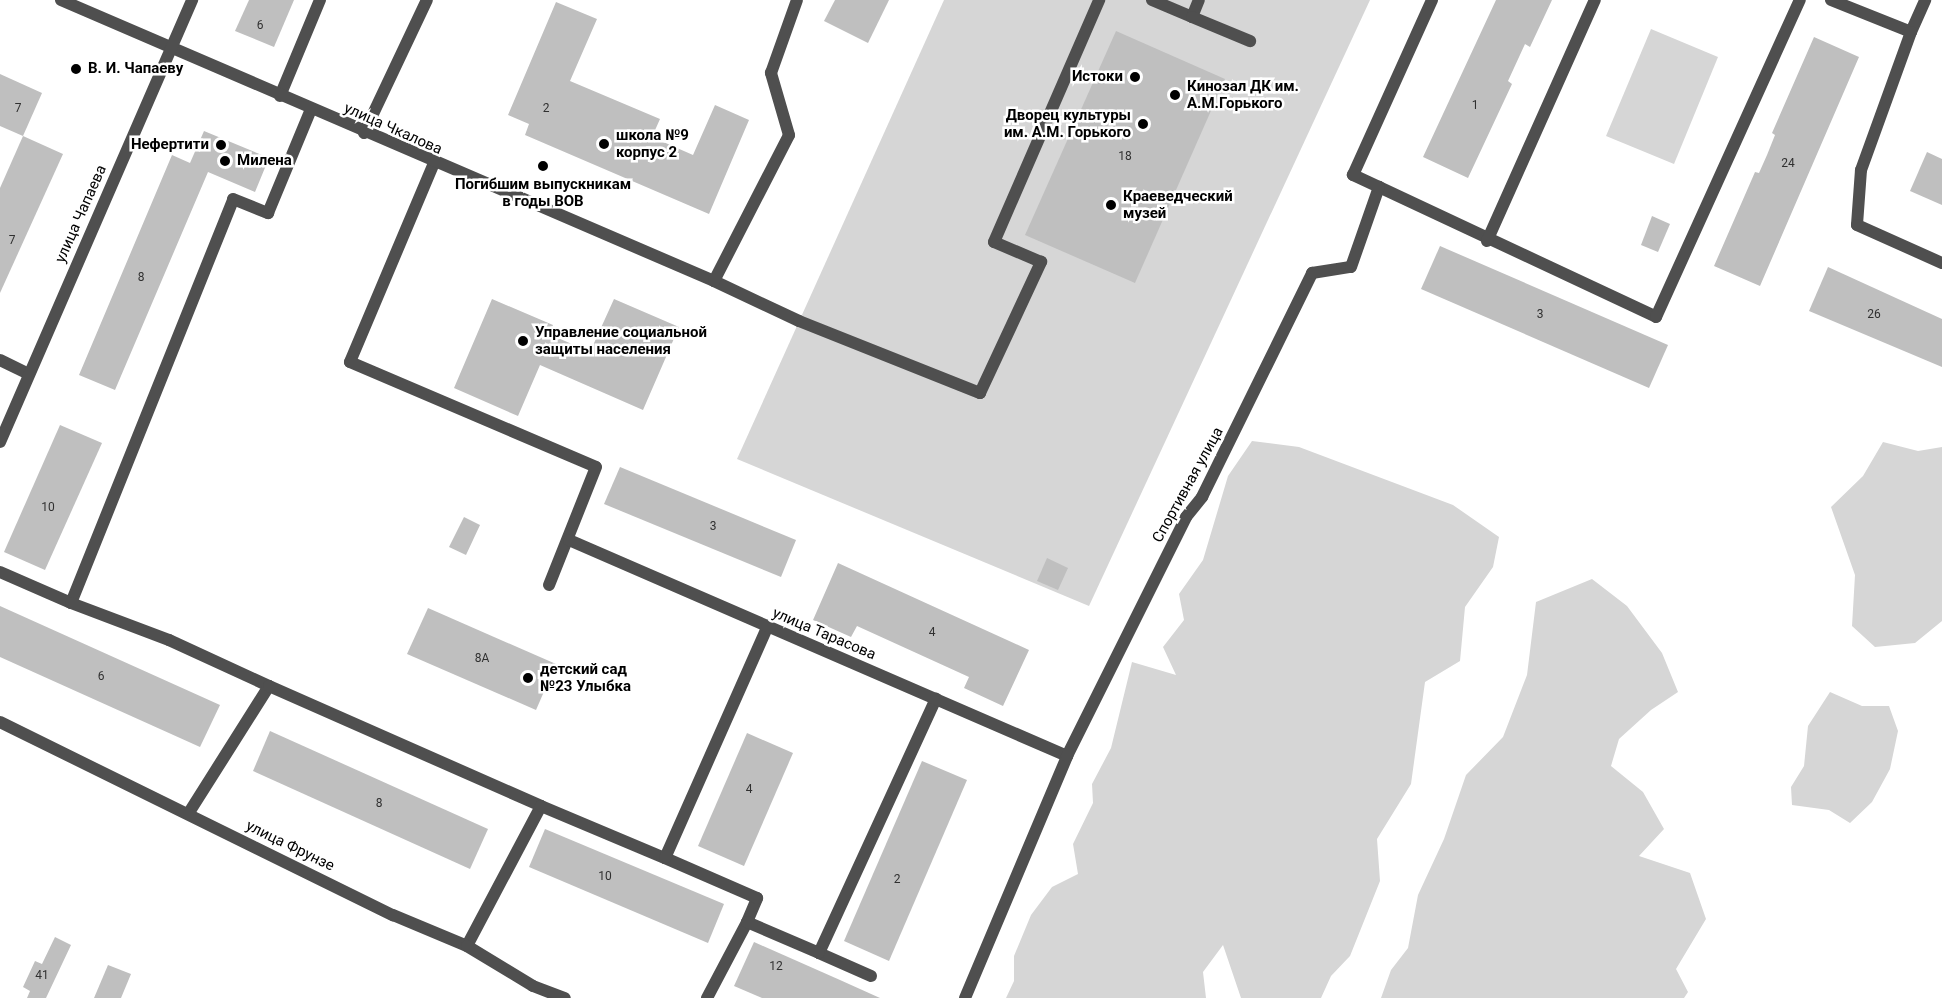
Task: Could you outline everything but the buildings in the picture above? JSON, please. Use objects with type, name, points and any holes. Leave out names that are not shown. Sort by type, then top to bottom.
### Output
[{"type":"street","name":"улица Чкалова","points":[[61,0],[364,133],[714,281],[799,321],[980,393],[1041,262],[994,242],[1099,0]]},
{"type":"street","name":"улица Чапаева","points":[[0,442],[27,373],[192,0]]},
{"type":"street","points":[[280,96],[320,0]]},
{"type":"street","points":[[364,133],[426,0]]},
{"type":"street","points":[[714,281],[789,135],[771,73],[797,0]]},
{"type":"street","points":[[1152,0],[1250,41]]},
{"type":"street","points":[[1192,17],[1199,0]]},
{"type":"street","points":[[1432,0],[1353,175],[1487,241],[1656,317],[1800,0]]},
{"type":"street","points":[[1487,241],[1595,0]]},
{"type":"street","points":[[1831,0],[1911,32]]},
{"type":"street","points":[[1925,0],[1911,32],[1861,170],[1857,225],[1942,264]]},
{"type":"street","points":[[71,603],[233,199],[268,213],[310,109]]},
{"type":"street","points":[[434,163],[350,362],[596,467],[569,540],[549,585]]},
{"type":"street","name":"Спортивная улица","points":[[965,995],[1067,756],[1186,517],[1202,497],[1312,273],[1351,267],[1379,187]]},
{"type":"street","points":[[0,360],[27,373]]},
{"type":"street","name":"улица Тарасова","points":[[569,540],[1067,756]]},
{"type":"street","points":[[0,572],[71,603],[169,640],[541,806],[757,898],[707,998]]},
{"type":"street","points":[[665,858],[768,626]]},
{"type":"street","points":[[189,814],[269,686]]},
{"type":"street","points":[[819,953],[936,699]]},
{"type":"street","name":"улица Фрунзе","points":[[0,722],[393,915],[467,946],[533,986],[565,998]]},
{"type":"street","points":[[467,946],[541,806]]},
{"type":"street","points":[[747,922],[871,976]]},
{"type":"shaded area","points":[[944,0],[1370,0],[1089,606],[737,459]]},
{"type":"shaded area","points":[[1651,29],[1718,57],[1674,164],[1606,136]]},
{"type":"shaded area","points":[[1252,441],[1299,447],[1453,505],[1499,537],[1493,567],[1465,607],[1460,661],[1425,682],[1411,784],[1377,839],[1380,881],[1350,956],[1331,976],[1321,998],[1241,998],[1223,945],[1203,972],[1206,998],[1006,998],[1014,981],[1014,956],[1031,915],[1052,887],[1078,874],[1073,844],[1093,803],[1092,784],[1111,748],[1132,662],[1176,675],[1163,647],[1184,620],[1179,594],[1203,560],[1228,476]]},
{"type":"shaded area","points":[[1883,442],[1918,451],[1942,447],[1942,621],[1915,643],[1875,647],[1852,626],[1855,575],[1831,507],[1863,476]]},
{"type":"shaded area","points":[[1592,579],[1627,606],[1662,653],[1678,692],[1651,710],[1619,739],[1611,766],[1643,792],[1664,829],[1639,856],[1690,873],[1706,919],[1676,969],[1688,992],[1684,998],[1381,998],[1391,970],[1408,948],[1418,895],[1444,839],[1466,775],[1503,737],[1527,675],[1536,602]]},
{"type":"shaded area","points":[[1830,692],[1862,706],[1889,706],[1898,731],[1890,769],[1872,802],[1850,823],[1829,810],[1792,805],[1791,787],[1804,766],[1808,726]]},
{"type":"place","name":"В. И. Чапаеву","points":[[76,69]]},
{"type":"place","name":"Истоки","points":[[1135,77]]},
{"type":"place","name":"Кинозал ДК им. А.М.Горького","points":[[1175,95]]},
{"type":"place","name":"Дворец культуры им. А.М. Горького","points":[[1143,124]]},
{"type":"place","name":"школа №9 корпус 2","points":[[604,144]]},
{"type":"place","name":"Нефертити","points":[[221,145]]},
{"type":"place","name":"Милена","points":[[225,161]]},
{"type":"place","name":"Погибшим выпускникам в годы ВОВ","points":[[543,166]]},
{"type":"place","name":"Краеведческий музей","points":[[1111,205]]},
{"type":"place","name":"Управление социальной защиты населения","points":[[523,341]]},
{"type":"place","name":"детский сад №23 Улыбка","points":[[528,678]]}]
